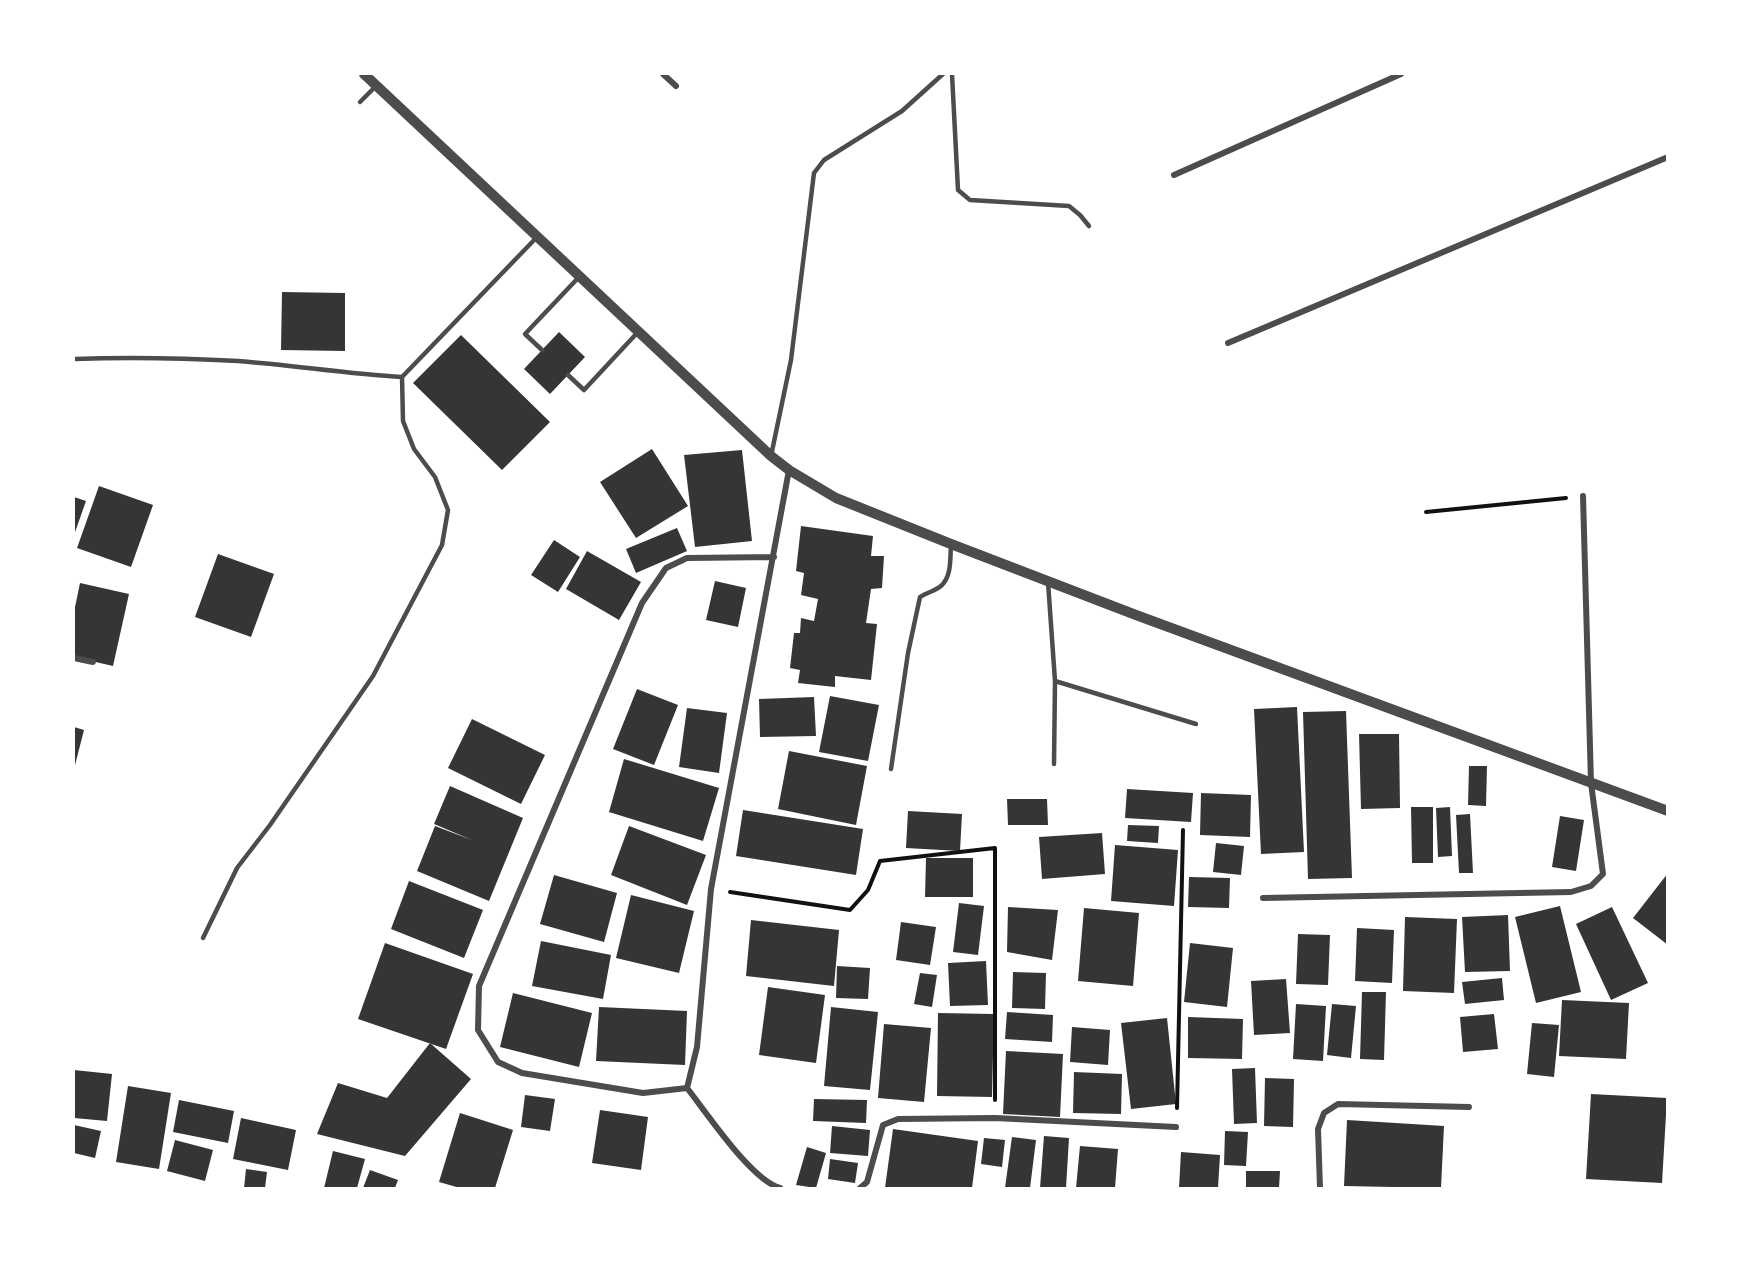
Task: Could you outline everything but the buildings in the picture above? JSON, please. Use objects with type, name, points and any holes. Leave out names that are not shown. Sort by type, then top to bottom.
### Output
[{"type":"street","points":[[364,74],[771,456],[789,470],[837,498],[1048,582],[1668,811]]},
{"type":"street","points":[[663,74],[676,86]]},
{"type":"street","points":[[1174,175],[1401,74]]},
{"type":"street","points":[[1228,343],[1668,157]]},
{"type":"street","points":[[687,1088],[697,1047],[711,889],[789,470]]},
{"type":"street","points":[[1263,898],[1571,892],[1591,886],[1603,874],[1591,783],[1583,496]]},
{"type":"street","points":[[687,1088],[642,1093],[522,1073],[498,1062],[478,1030],[479,986],[642,603],[660,576],[666,568],[687,558],[774,557]]},
{"type":"street","points":[[74,658],[93,662]]},
{"type":"street","points":[[687,1088],[753,1171],[771,1186],[780,1188]]},
{"type":"street","points":[[1320,1188],[1318,1129],[1324,1113],[1338,1104],[1469,1107]]},
{"type":"street","points":[[860,1188],[867,1182],[883,1125],[897,1119],[995,1118],[1176,1127]]},
{"type":"lane","points":[[771,456],[791,360],[814,174],[824,160],[902,111],[943,74]]},
{"type":"lane","points":[[952,74],[958,190],[970,200],[1069,206],[1089,226]]},
{"type":"lane","points":[[360,102],[376,86]]},
{"type":"lane","points":[[203,938],[237,868],[270,825],[373,676],[442,545],[448,510],[435,477],[414,449],[403,421],[402,377],[537,237]]},
{"type":"lane","points":[[542,350],[525,334],[579,277]]},
{"type":"lane","points":[[568,375],[584,390],[639,332]]},
{"type":"lane","points":[[74,359],[127,357],[240,362],[402,377]]},
{"type":"lane","points":[[891,769],[908,653],[920,597],[940,586],[949,574],[951,544]]},
{"type":"lane","points":[[1048,582],[1055,681],[1054,764]]},
{"type":"lane","points":[[1055,681],[1196,724]]},
{"type":"path","points":[[1426,512],[1583,496]]},
{"type":"path","points":[[1176,1127],[1183,830]]},
{"type":"path","points":[[711,889],[850,910],[868,890],[880,861],[995,848],[995,1118]]}]
